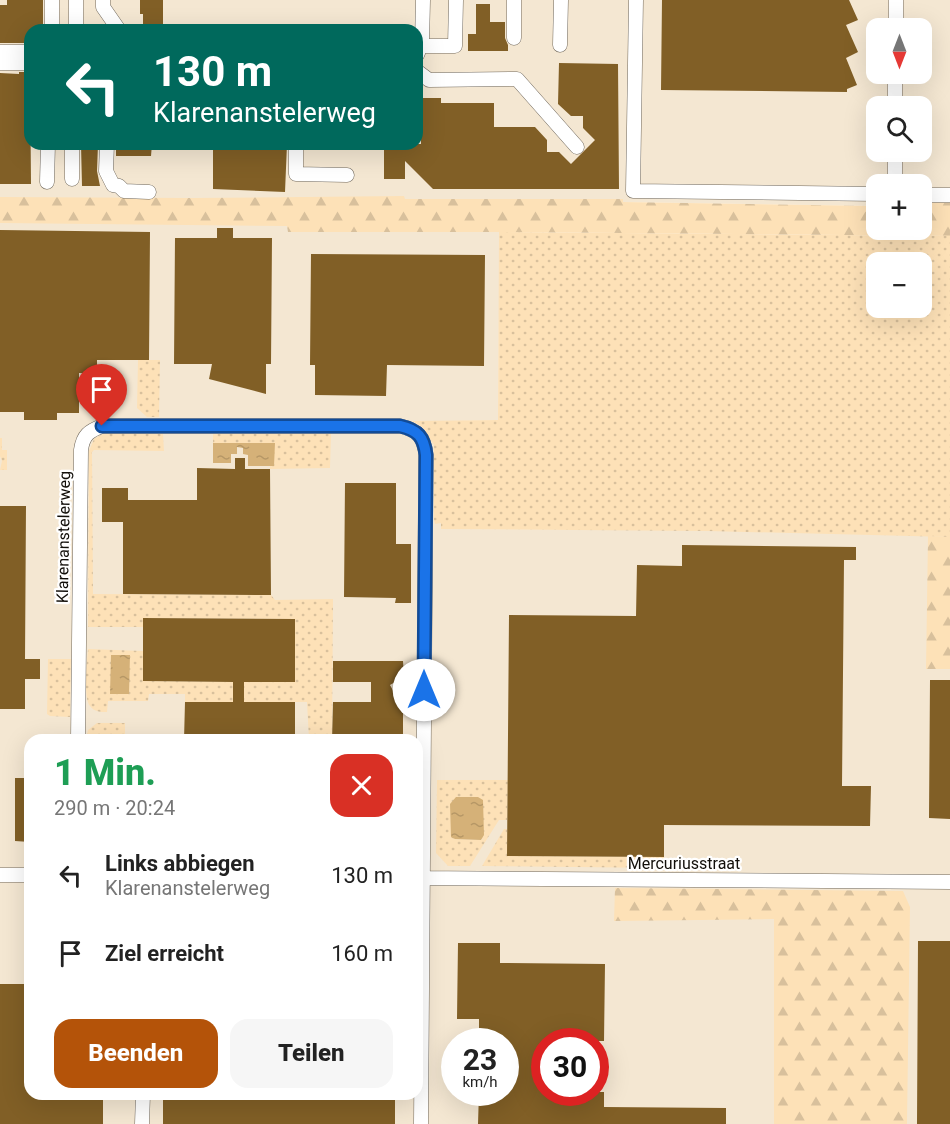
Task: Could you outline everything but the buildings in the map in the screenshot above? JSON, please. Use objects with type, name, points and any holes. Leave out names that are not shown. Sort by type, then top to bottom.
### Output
[{"type":"street","points":[[52,0],[52,24]]},
{"type":"street","points":[[76,0],[76,24]]},
{"type":"street","points":[[103,0],[103,7],[115,24]]},
{"type":"street","points":[[421,24],[423,0]]},
{"type":"street","points":[[423,50],[455,46],[456,0]]},
{"type":"street","points":[[514,0],[514,38]]},
{"type":"street","points":[[560,45],[561,0]]},
{"type":"street","points":[[636,0],[633,191],[866,194]]},
{"type":"street","points":[[896,0],[896,18]]},
{"type":"street","points":[[0,52],[24,52]]},
{"type":"street","points":[[0,63],[24,63]]},
{"type":"street","points":[[423,76],[429,80],[517,79],[577,147]]},
{"type":"street","points":[[47,182],[48,150]]},
{"type":"street","points":[[72,150],[72,179]]},
{"type":"street","points":[[106,150],[106,171],[113,185],[119,186],[124,191],[149,192]]},
{"type":"street","points":[[296,150],[296,174],[347,175]]},
{"type":"street","points":[[932,195],[950,195]]},
{"type":"street","name":"Klarenanstelerweg","points":[[78,734],[81,450],[85,435],[102,426],[400,426],[412,429],[423,439],[426,455],[422,734]]},
{"type":"street","points":[[0,875],[24,875]]},
{"type":"street","name":"Mercuriusstraat","points":[[423,878],[950,882]]},
{"type":"street","points":[[142,1124],[143,1100]]},
{"type":"street","points":[[421,1100],[421,1124]]},
{"type":"shaded area","points":[[0,0],[950,0],[950,203],[932,203],[932,174],[866,174],[866,206],[623,202],[622,199],[500,199],[498,420],[413,422],[427,432],[434,445],[434,520],[441,523],[441,529],[950,531],[950,1124],[0,1124]]},
{"type":"green space","points":[[404,196],[405,199],[623,199],[623,202],[866,206],[866,235],[288,232],[287,226],[0,223],[0,197]]},
{"type":"green space","points":[[932,203],[950,203],[950,236],[932,236]]},
{"type":"green space","points":[[499,232],[866,235],[866,240],[932,240],[932,236],[950,236],[950,537],[708,531],[441,529],[441,523],[435,524],[434,520],[434,445],[422,427],[412,421],[498,420]]},
{"type":"green space","points":[[138,360],[160,360],[159,417],[147,417],[137,408]]},
{"type":"green space","points":[[104,433],[163,434],[164,451],[94,450],[92,452],[93,594],[271,595],[275,600],[333,599],[332,734],[309,734],[307,702],[244,702],[244,682],[295,682],[295,619],[144,618],[143,627],[88,627],[89,451],[94,439]]},
{"type":"green space","points":[[213,434],[331,434],[330,468],[270,469],[270,466],[274,466],[274,444],[213,443]]},
{"type":"green space","points":[[0,438],[2,438],[2,450],[7,450],[7,470],[0,470],[2,461]]},
{"type":"green space","points":[[928,536],[950,537],[950,669],[926,669]]},
{"type":"green space","points":[[88,649],[143,651],[143,681],[233,682],[233,702],[185,702],[185,694],[149,694],[148,701],[108,701],[107,712],[96,711],[90,706],[87,695]]},
{"type":"green space","points":[[48,659],[71,659],[70,717],[47,714]]},
{"type":"green space","points":[[97,723],[125,723],[125,734],[87,734],[88,730]]},
{"type":"green space","points":[[437,780],[508,780],[507,820],[499,820],[470,866],[448,866],[436,853]],"holes":[[[478,797],[482,840],[455,839]]]},
{"type":"green space","points":[[504,829],[507,829],[507,856],[664,857],[664,868],[482,866]]},
{"type":"green space","points":[[615,888],[903,891],[910,907],[907,1124],[774,1124],[774,919],[614,921]]},
{"type":"water","points":[[213,443],[275,443],[274,466],[248,466],[248,455],[243,454],[243,448],[237,447],[237,454],[231,454],[231,463],[213,463]]},
{"type":"water","points":[[111,655],[130,655],[129,694],[110,694]]},
{"type":"water","points":[[456,797],[478,797],[483,800],[484,835],[481,840],[451,837],[450,804]]},
{"type":"route","points":[[102,426],[400,426],[418,433],[423,439],[426,455],[424,690]]}]
